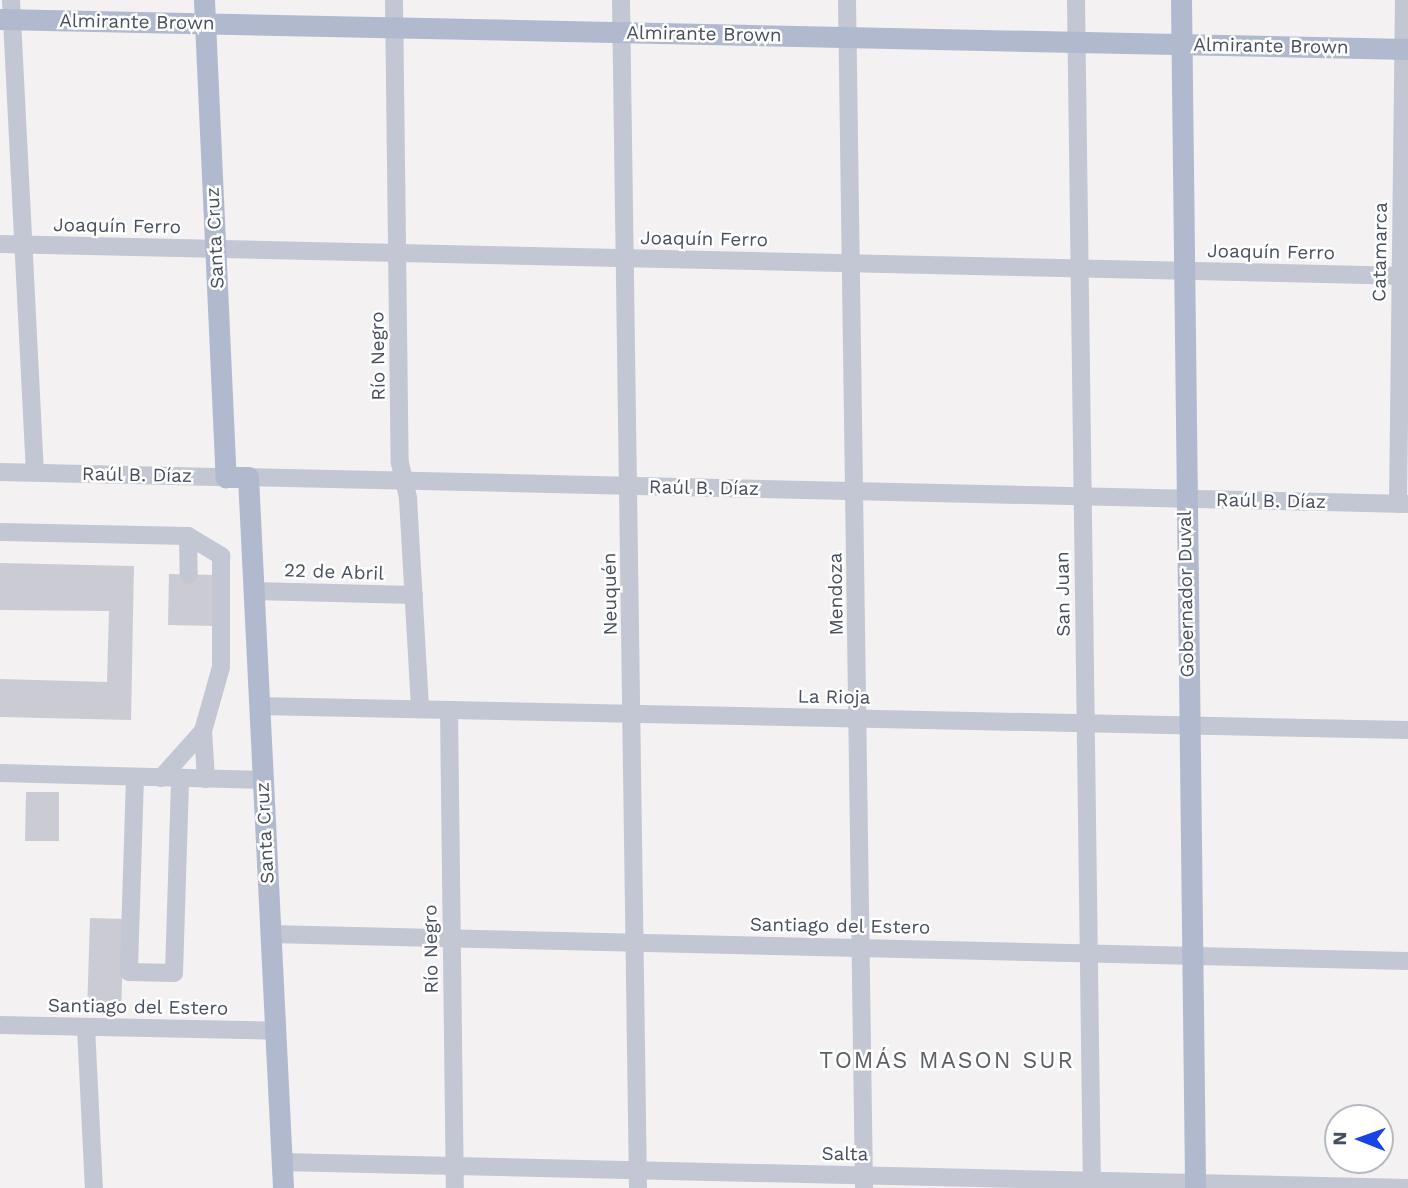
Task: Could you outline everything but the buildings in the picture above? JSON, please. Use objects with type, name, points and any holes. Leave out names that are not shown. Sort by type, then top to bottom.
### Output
[{"type":"main road","name":"Santa Cruz","points":[[204,0],[226,477]]},
{"type":"main road","name":"Gobernador Duval","points":[[1181,0],[1195,1185]]},
{"type":"main road","name":"Almirante Brown","points":[[8,13],[205,23],[1406,49]]},
{"type":"main road","name":"Raúl B. Díaz","points":[[226,477],[248,477]]},
{"type":"main road","name":"Santa Cruz","points":[[248,477],[283,1188]]},
{"type":"street","name":"Río Negro","points":[[394,0],[397,253],[404,481],[420,709]]},
{"type":"street","name":"Neuquén","points":[[621,0],[638,1179]]},
{"type":"street","name":"Mendoza","points":[[847,0],[864,1182]]},
{"type":"street","name":"San Juan","points":[[1076,0],[1092,1184]]},
{"type":"street","name":"Catamarca","points":[[1403,504],[1404,0]]},
{"type":"street","points":[[8,13],[24,245],[35,472]]},
{"type":"street","name":"Joaquín Ferro","points":[[0,244],[1404,276]]},
{"type":"street","name":"Raúl B. Díaz","points":[[0,472],[226,477]]},
{"type":"street","name":"Raúl B. Díaz","points":[[248,477],[1403,504]]},
{"type":"street","points":[[0,532],[188,536],[221,556],[221,667],[203,731],[206,779]]},
{"type":"street","points":[[188,536],[189,575]]},
{"type":"street","name":"22 de Abril","points":[[253,591],[414,595]]},
{"type":"street","name":"La Rioja","points":[[259,706],[1408,730]]},
{"type":"street","name":"Río Negro","points":[[449,710],[455,1188]]},
{"type":"street","points":[[161,778],[203,731]]},
{"type":"street","points":[[0,773],[263,780]]},
{"type":"street","points":[[135,777],[129,972],[174,973],[180,778]]},
{"type":"street","name":"Santiago del Estero","points":[[270,934],[1408,961]]},
{"type":"street","name":"Santiago del Estero","points":[[0,1025],[275,1031]]},
{"type":"street","points":[[86,1027],[94,1188]]},
{"type":"street","name":"Salta","points":[[282,1162],[454,1166],[638,1179],[1408,1188]]},
{"type":"district","name":"TOMÁS MASON SUR","points":[[947,1061]]}]
